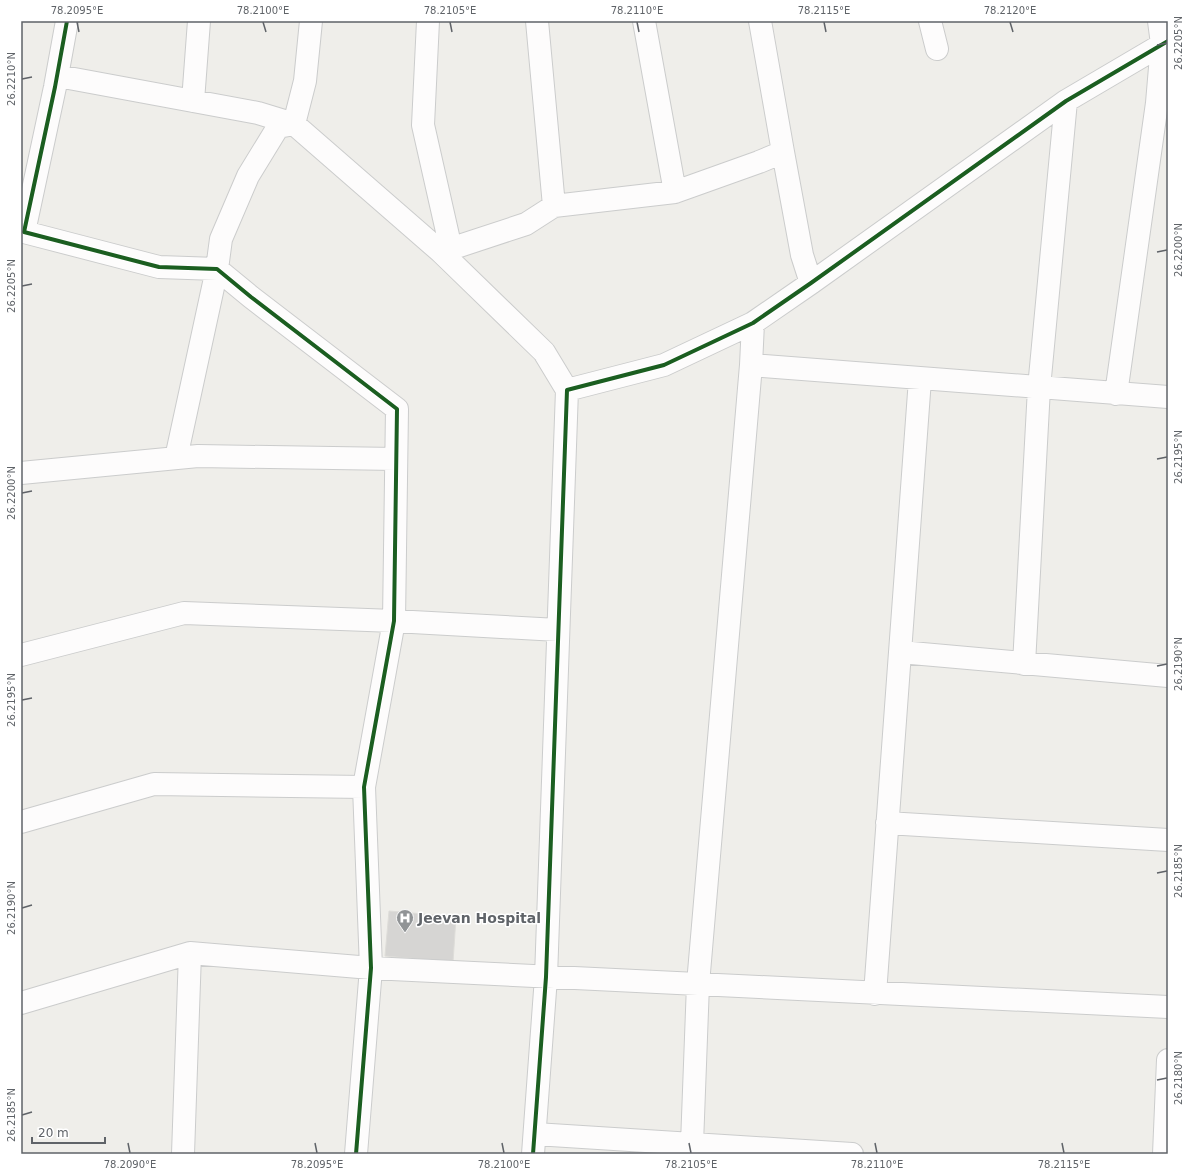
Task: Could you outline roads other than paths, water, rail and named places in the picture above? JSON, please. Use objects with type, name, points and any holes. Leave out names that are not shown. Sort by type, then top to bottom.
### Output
[{"type":"street","points":[[67,21],[58,76],[22,237],[160,267],[217,270],[396,409],[394,621],[364,787],[371,968],[356,1154]]},
{"type":"street","points":[[193,101],[199,21]]},
{"type":"street","points":[[294,124],[305,81],[311,21]]},
{"type":"street","points":[[428,21],[423,125],[446,250]]},
{"type":"street","points":[[537,21],[554,206]]},
{"type":"street","points":[[644,21],[675,192]]},
{"type":"street","points":[[760,21],[802,255],[811,283]]},
{"type":"street","points":[[930,21],[937,49]]},
{"type":"street","points":[[1116,394],[1162,108],[1165,42],[1159,21]]},
{"type":"street","points":[[567,390],[664,365],[753,323],[1066,101],[1165,42]]},
{"type":"street","points":[[58,76],[258,113],[294,124],[446,250],[544,352],[567,390],[546,977],[534,1144],[692,1144],[852,1154]]},
{"type":"street","points":[[1024,664],[1039,388],[1066,101]]},
{"type":"street","points":[[176,458],[217,270],[221,239],[248,176],[278,127],[294,124]]},
{"type":"street","points":[[446,250],[526,224],[554,206],[675,192],[783,152]]},
{"type":"street","points":[[692,1144],[698,984],[751,365],[753,323]]},
{"type":"street","points":[[751,365],[1168,397]]},
{"type":"street","points":[[875,994],[920,379]]},
{"type":"street","points":[[21,473],[198,456],[396,459]]},
{"type":"street","points":[[21,655],[184,614],[394,621],[558,630]]},
{"type":"street","points":[[900,652],[1168,676]]},
{"type":"street","points":[[21,822],[154,784],[364,787]]},
{"type":"street","points":[[887,822],[1168,840]]},
{"type":"street","points":[[183,1154],[190,953]]},
{"type":"street","points":[[21,1003],[190,953],[371,968],[875,994],[1168,1007]]},
{"type":"street","points":[[1164,1154],[1168,1060]]},
{"type":"place","name":"Jeevan Hospital","points":[[405,933]]}]
